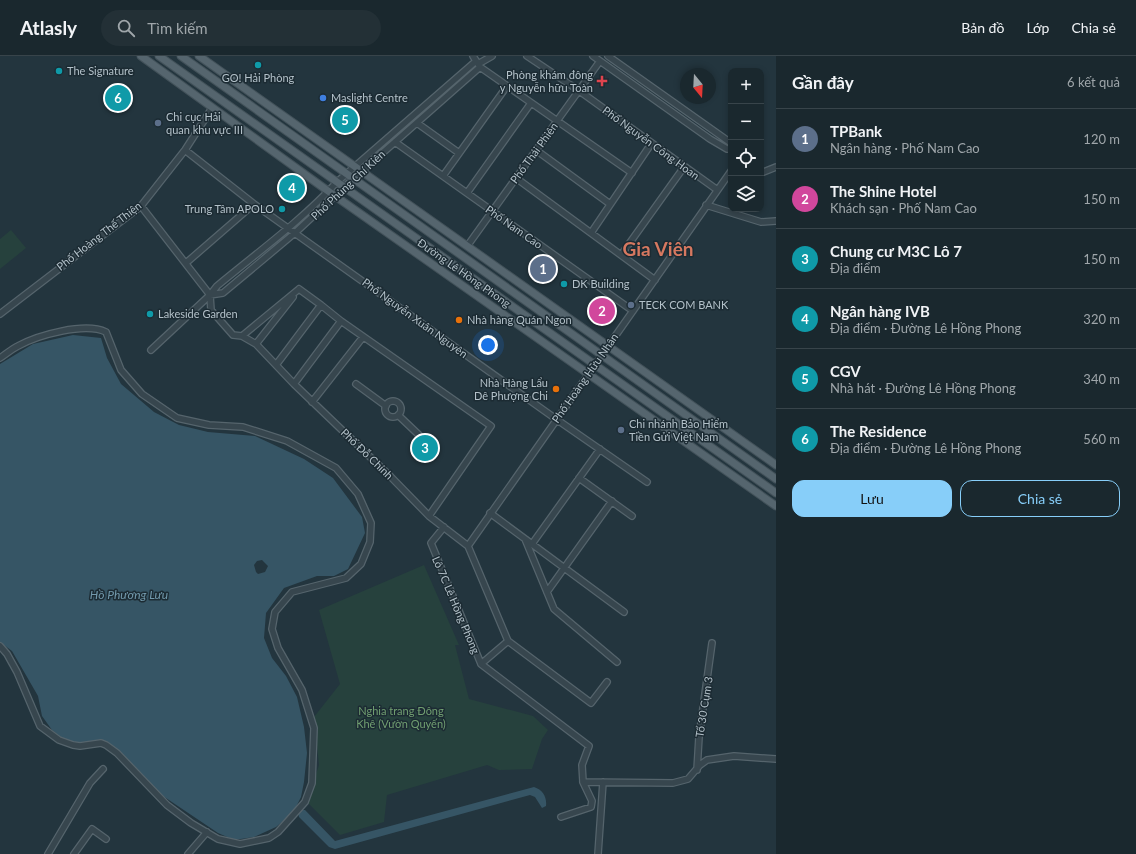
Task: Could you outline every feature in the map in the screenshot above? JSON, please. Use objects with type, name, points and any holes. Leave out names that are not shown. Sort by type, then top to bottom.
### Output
[{"type":"main road","name":"Đường Lê Hồng Phong","points":[[141,56],[335,196],[589,373],[776,506]]},
{"type":"main road","name":"Đường Lê Hồng Phong","points":[[159,56],[596,363],[776,492]]},
{"type":"main road","name":"Đường Lê Hồng Phong","points":[[181,56],[776,479]]},
{"type":"main road","points":[[199,56],[608,344],[776,465]]},
{"type":"street","points":[[492,56],[477,62],[507,86],[632,173]]},
{"type":"street","name":"Phố Nguyễn Công Hoan","points":[[527,56],[578,90],[651,144],[716,189]]},
{"type":"street","points":[[593,56],[710,139],[728,150]]},
{"type":"street","points":[[608,56],[728,141]]},
{"type":"street","name":"Phố Thái Phiên","points":[[468,245],[600,61]]},
{"type":"street","name":"Phố Phùng Chí Kiên","points":[[151,350],[210,295],[217,286],[288,228],[355,166],[477,62]]},
{"type":"street","name":"Phố Phùng Chí Kiên","points":[[210,295],[223,293],[296,232],[414,125],[477,62]]},
{"type":"street","points":[[443,176],[507,86]]},
{"type":"street","points":[[467,193],[531,103]]},
{"type":"street","name":"Phố Hoàng Thế Thiện","points":[[0,314],[141,206],[185,150],[212,108]]},
{"type":"street","points":[[406,122],[414,125],[459,153]]},
{"type":"street","name":"Phố Nam Cao","points":[[395,142],[633,312]]},
{"type":"street","points":[[590,232],[651,144]]},
{"type":"street","name":"Phố Nguyễn Xuân Nguyên","points":[[185,150],[254,204],[296,232],[556,419],[647,482]]},
{"type":"street","points":[[536,150],[610,204]]},
{"type":"street","points":[[621,255],[684,167]]},
{"type":"street","points":[[764,172],[776,167]]},
{"type":"street","name":"Phố Hoàng Hữu Nhân","points":[[468,546],[608,344],[633,312],[716,189],[728,175]]},
{"type":"street","points":[[516,178],[655,280]]},
{"type":"street","points":[[186,262],[254,204]]},
{"type":"street","points":[[706,205],[761,222],[776,221]]},
{"type":"street","name":"Phố Đỗ Chính","points":[[141,206],[186,262],[210,295],[211,310],[233,334],[242,336],[256,344],[294,384],[391,477],[428,516],[468,546],[508,641]]},
{"type":"street","points":[[300,289],[363,337],[491,426],[428,516]]},
{"type":"street","points":[[242,336],[300,289]]},
{"type":"street","points":[[256,344],[300,289]]},
{"type":"street","points":[[276,365],[321,305]]},
{"type":"street","points":[[294,384],[341,321]]},
{"type":"street","points":[[0,358],[18,346],[64,330],[98,328],[106,332],[122,370],[142,394],[177,418],[209,425],[243,427],[287,441],[336,468],[358,494],[371,523],[370,542],[360,564],[346,578],[292,592],[275,612],[272,629],[278,648],[302,690],[314,728],[312,782],[305,802],[278,832],[258,842],[232,843],[218,839],[167,805],[117,753],[106,745],[101,743],[80,746],[73,745],[59,740],[40,726],[17,672],[1,650]]},
{"type":"street","points":[[312,402],[363,337]]},
{"type":"street","points":[[356,384],[386,406],[388,415],[393,417],[398,415],[401,409],[397,403],[390,402],[386,406]]},
{"type":"street","points":[[398,415],[419,435]]},
{"type":"street","points":[[532,544],[600,449]]},
{"type":"street","points":[[579,478],[632,516]]},
{"type":"street","points":[[547,592],[612,501]]},
{"type":"street","points":[[490,513],[624,612]]},
{"type":"street","name":"Lô 7C Lê Hồng Phong","points":[[444,527],[430,544],[481,664],[589,746],[582,766],[583,782]]},
{"type":"street","points":[[525,539],[554,609],[617,662]]},
{"type":"street","points":[[508,641],[591,702],[608,682]]},
{"type":"street","name":"Lô 7C Lê Hồng Phong","points":[[481,664],[508,641]]},
{"type":"street","name":"Tổ 30 Cụm 3","points":[[697,770],[699,737],[712,643]]},
{"type":"street","points":[[600,812],[592,801],[583,782],[652,784],[673,783],[688,779],[703,762],[723,756],[776,759]]},
{"type":"street","points":[[50,853],[90,783],[103,769]]},
{"type":"street","points":[[598,854],[603,782]]},
{"type":"street","points":[[561,817],[587,809],[591,806],[592,801]]},
{"type":"street","points":[[74,854],[92,829],[106,838]]},
{"type":"street","points":[[188,854],[207,832]]},
{"type":"shaded area","name":"Phòng khám đông y Nguyễn hữu Toàn","points":[[602,74],[609,79],[602,88],[595,83]]},
{"type":"green space","points":[[11,230],[26,248],[0,269],[0,239]]},
{"type":"green space","name":"Nghia trang Đông Khê (Vườn Quyến)","points":[[424,565],[459,645],[455,645],[469,699],[533,716],[548,730],[542,739],[532,769],[499,770],[487,765],[387,795],[384,822],[340,835],[307,802],[319,765],[314,717],[340,684],[319,610]]},
{"type":"water","name":"Hồ Phương Lưu","points":[[73,335],[101,338],[107,358],[121,384],[154,412],[179,425],[208,432],[255,436],[304,459],[333,478],[362,517],[365,533],[348,569],[334,576],[317,576],[284,588],[266,613],[264,638],[272,658],[286,676],[297,697],[304,727],[307,753],[301,797],[293,813],[276,827],[254,837],[234,840],[218,833],[157,792],[106,742],[76,743],[62,738],[52,730],[42,716],[38,696],[12,651],[0,642],[0,364],[33,344]],"holes":[[[262,560],[268,566],[265,572],[258,574],[254,565],[257,561]]]},
{"type":"water","points":[[534,787],[540,790],[545,797],[546,806],[542,808],[535,797],[530,795],[335,849],[329,847],[299,817],[298,812],[300,810],[305,810],[335,841]]},
{"type":"place","name":"GO! Hải Phòng","points":[[258,65]]},
{"type":"place","name":"The Signature","points":[[59,71]]},
{"type":"place","name":"Phòng khám đông y Nguyễn hữu Toàn","points":[[602,81]]},
{"type":"place","name":"The Residence","points":[[118,98]]},
{"type":"place","name":"Maslight Centre","points":[[323,98]]},
{"type":"place","name":"CGV","points":[[345,120]]},
{"type":"place","name":"Chi cục Hải quan khu vực III","points":[[158,123]]},
{"type":"place","name":"Ngân hàng IVB","points":[[292,188]]},
{"type":"place","name":"Trung Tâm APOLO","points":[[282,209]]},
{"type":"place","name":"TPBank","points":[[543,269]]},
{"type":"place","name":"DK Building","points":[[564,284]]},
{"type":"place","name":"TECK COM BANK","points":[[631,305]]},
{"type":"place","name":"The Shine Hotel","points":[[602,311]]},
{"type":"place","name":"Lakeside Garden","points":[[150,314]]},
{"type":"place","name":"Nhà hàng Quán Ngon","points":[[459,320]]},
{"type":"place","name":"Nhà Hàng Lẩu Dê Phượng Chi","points":[[556,389]]},
{"type":"place","name":"Chi nhánh Bảo Hiểm Tiền Gửi Việt Nam","points":[[621,430]]},
{"type":"place","name":"Chung cư M3C Lô 7","points":[[425,448]]},
{"type":"district","name":"Gia Viên","points":[[658,249]]}]
